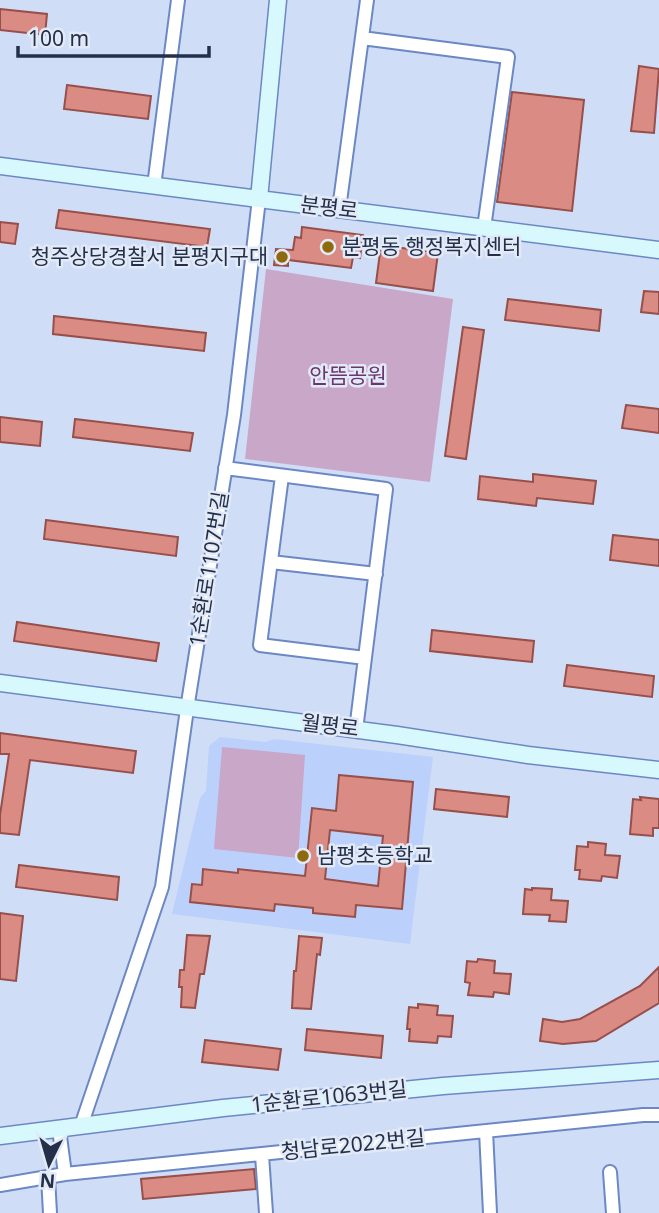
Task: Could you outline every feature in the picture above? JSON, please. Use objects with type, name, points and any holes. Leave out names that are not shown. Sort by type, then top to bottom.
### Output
[{"type":"street","points":[[154,186],[178,0]]},
{"type":"street","name":"1순환로1107번길","points":[[81,1126],[162,887],[187,709],[234,415],[278,0]]},
{"type":"street","points":[[339,209],[367,0]]},
{"type":"street","points":[[362,38],[508,57],[484,228]]},
{"type":"street","name":"분평로","points":[[0,166],[659,250]]},
{"type":"street","points":[[225,468],[386,489],[356,730]]},
{"type":"street","points":[[282,476],[260,645],[365,658]]},
{"type":"street","points":[[271,562],[376,574]]},
{"type":"street","name":"월평로","points":[[0,683],[528,755],[659,770]]},
{"type":"street","name":"1순환로1063번길","points":[[0,1136],[223,1108],[443,1086],[659,1070]]},
{"type":"street","name":"청남로2022번길","points":[[0,1185],[65,1174],[486,1130],[659,1115]]},
{"type":"street","points":[[59,1129],[65,1174]]},
{"type":"street","points":[[486,1130],[490,1213]]},
{"type":"street","points":[[262,1155],[266,1213]]},
{"type":"street","points":[[610,1172],[613,1213]]},
{"type":"street","points":[[48,1177],[50,1213]]},
{"type":"shaded area","name":"남평초등학교","points":[[220,737],[266,742],[274,739],[433,757],[410,944],[172,914],[200,798],[206,791],[209,746]]},
{"type":"green space","name":"안뜸공원","points":[[266,269],[453,299],[430,482],[245,459]]},
{"type":"green space","points":[[222,747],[305,755],[298,858],[214,849]]},
{"type":"building","points":[[0,9],[47,14],[45,35],[0,30]]},
{"type":"building","points":[[639,66],[659,69],[654,133],[631,131]]},
{"type":"building","points":[[67,85],[151,96],[148,119],[64,109]]},
{"type":"building","points":[[512,92],[584,100],[572,211],[497,202]]},
{"type":"building","points":[[59,210],[210,229],[207,247],[56,228]]},
{"type":"building","points":[[0,222],[18,224],[15,244],[0,242]]},
{"type":"building","name":"분평동 행정복지센터","points":[[302,227],[363,235],[360,258],[353,257],[351,268],[288,260],[288,266],[274,265],[276,249],[293,250],[295,237],[301,238]]},
{"type":"building","points":[[381,245],[438,253],[433,291],[376,283]]},
{"type":"building","points":[[644,291],[659,292],[659,314],[641,312]]},
{"type":"building","points":[[508,299],[601,310],[599,331],[505,320]]},
{"type":"building","points":[[54,316],[206,333],[204,351],[53,334]]},
{"type":"building","points":[[463,327],[484,330],[466,459],[445,456]]},
{"type":"building","points":[[626,405],[659,409],[659,433],[622,428]]},
{"type":"building","points":[[0,417],[42,422],[40,446],[0,442]]},
{"type":"building","points":[[75,419],[193,433],[190,451],[73,437]]},
{"type":"building","points":[[533,474],[596,481],[593,504],[537,498],[536,506],[478,499],[480,476],[533,482]]},
{"type":"building","points":[[46,520],[178,537],[176,556],[44,539]]},
{"type":"building","points":[[613,535],[659,540],[659,566],[610,560]]},
{"type":"building","points":[[17,622],[159,643],[156,661],[14,641]]},
{"type":"building","points":[[432,630],[534,641],[532,662],[430,651]]},
{"type":"building","points":[[567,665],[654,676],[652,697],[564,686]]},
{"type":"building","points":[[0,733],[136,751],[133,773],[30,760],[19,835],[0,833],[9,754],[0,754]]},
{"type":"building","points":[[339,775],[413,782],[402,909],[356,905],[355,917],[313,913],[313,908],[275,904],[274,911],[190,902],[192,884],[202,885],[203,869],[238,873],[238,869],[305,876],[312,808],[336,811]],"holes":[[[330,830],[383,836],[378,886],[325,879]]]},
{"type":"building","points":[[436,789],[509,797],[507,817],[434,809]]},
{"type":"building","points":[[640,797],[659,799],[659,828],[653,828],[653,836],[630,834],[633,799],[641,800]]},
{"type":"building","points":[[588,842],[606,844],[605,855],[620,856],[617,878],[602,876],[601,881],[579,879],[580,870],[575,870],[577,846],[588,847]]},
{"type":"building","points":[[19,865],[119,877],[117,900],[16,887]]},
{"type":"building","points":[[525,889],[552,889],[551,900],[568,901],[566,922],[549,921],[550,915],[523,914]]},
{"type":"building","points":[[0,913],[23,916],[16,981],[0,979]]},
{"type":"building","points":[[187,935],[210,936],[195,1008],[181,1007],[180,970],[184,970]]},
{"type":"building","points":[[299,936],[322,938],[320,955],[317,954],[311,1009],[292,1008]]},
{"type":"building","points":[[478,959],[495,961],[494,973],[511,974],[509,994],[494,992],[493,997],[468,995],[470,983],[465,982],[467,961],[477,962]]},
{"type":"building","points":[[659,967],[659,1003],[596,1041],[563,1044],[540,1041],[543,1019],[562,1022],[580,1019],[640,986]]},
{"type":"building","points":[[418,1004],[438,1006],[437,1015],[453,1016],[451,1037],[438,1036],[437,1043],[409,1041],[409,1007],[418,1008]]},
{"type":"building","points":[[307,1029],[383,1036],[381,1058],[305,1050]]},
{"type":"building","points":[[205,1040],[281,1049],[278,1070],[202,1062]]},
{"type":"building","points":[[254,1169],[256,1189],[143,1199],[141,1179]]},
{"type":"place","name":"분평동 행정복지센터","points":[[328,247]]},
{"type":"place","name":"청주상당경찰서 분평지구대","points":[[282,257]]},
{"type":"place","name":"남평초등학교","points":[[303,856]]}]
